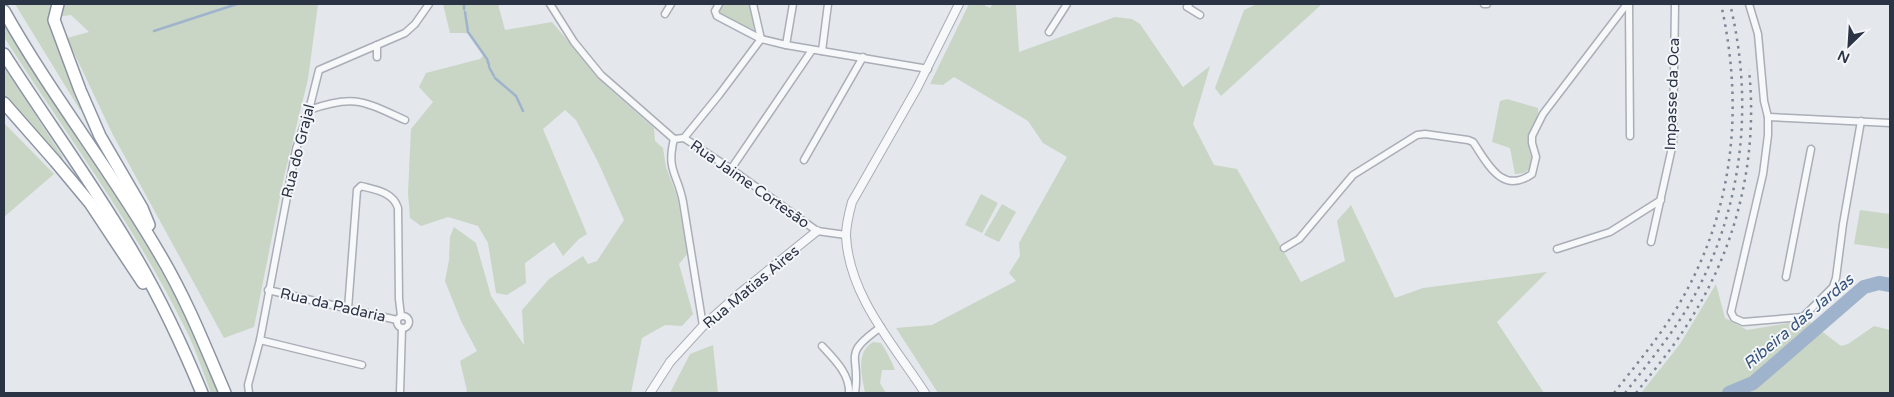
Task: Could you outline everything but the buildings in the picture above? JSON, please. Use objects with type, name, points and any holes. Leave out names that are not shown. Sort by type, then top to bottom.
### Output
[{"type":"highway","points":[[58,4],[54,20],[80,90],[100,136],[142,208],[160,255]]},
{"type":"highway","points":[[4,11],[114,180],[160,255],[195,322],[225,393]]},
{"type":"highway","points":[[4,54],[137,258],[168,317],[202,393]]},
{"type":"highway","points":[[4,103],[90,204],[126,259],[168,317]]},
{"type":"street","name":"Rua do Grajal","points":[[249,392],[248,385],[260,340],[296,149],[309,110],[318,70],[405,33],[415,24],[429,4]]},
{"type":"street","points":[[550,4],[574,42],[601,75],[674,139],[684,138],[761,39],[753,4]]},
{"type":"street","points":[[665,14],[671,4]]},
{"type":"street","points":[[719,4],[715,11],[717,16],[761,39],[812,50],[928,69]]},
{"type":"street","points":[[786,45],[793,4]]},
{"type":"street","points":[[822,51],[828,4]]},
{"type":"street","points":[[924,393],[866,303],[849,260],[846,235],[852,202],[928,69],[959,4]]},
{"type":"street","points":[[1049,32],[1067,4]]},
{"type":"street","points":[[1628,4],[1630,136]]},
{"type":"street","points":[[1284,248],[1300,239],[1353,175],[1417,135],[1425,134],[1473,142],[1495,173],[1510,182],[1523,181],[1532,174],[1536,157],[1532,136],[1543,114],[1628,4]]},
{"type":"street","name":"Impasse da Oca","points":[[1651,242],[1673,143],[1675,4]]},
{"type":"street","points":[[1749,4],[1758,34],[1764,101],[1768,117],[1768,134],[1763,174],[1731,312],[1734,318],[1743,322],[1803,317],[1833,287],[1836,278],[1860,121]]},
{"type":"street","points":[[1186,5],[1200,15]]},
{"type":"street","points":[[377,46],[377,57]]},
{"type":"street","points":[[731,169],[812,50]]},
{"type":"street","points":[[804,160],[863,57]]},
{"type":"street","points":[[309,110],[350,100],[371,104],[405,120]]},
{"type":"street","points":[[1768,117],[1890,123]]},
{"type":"street","name":"Rua Jaime Cortesão","points":[[684,138],[818,231],[846,235]]},
{"type":"street","points":[[674,139],[670,155],[672,168],[683,198],[702,326]]},
{"type":"street","points":[[1786,277],[1811,149]]},
{"type":"street","points":[[348,309],[357,190],[361,186],[388,194],[396,201],[398,208],[399,299],[399,318],[397,324],[402,328]]},
{"type":"street","points":[[1557,249],[1610,232],[1661,200]]},
{"type":"street","name":"Rua Matias Aires","points":[[650,393],[670,362],[702,326],[818,231]]},
{"type":"street","name":"Rua da Padaria","points":[[268,290],[348,309],[399,318]]},
{"type":"street","points":[[399,318],[406,316],[409,321],[407,326],[402,328]]},
{"type":"street","points":[[855,393],[855,351],[860,344],[881,327]]},
{"type":"street","points":[[400,393],[402,328]]},
{"type":"street","points":[[260,340],[362,365]]},
{"type":"street","points":[[822,346],[846,376],[849,393]]},
{"type":"green space","points":[[15,4],[52,4],[49,14],[83,106],[80,110]]},
{"type":"green space","points":[[64,4],[318,4],[308,79],[284,177],[254,327],[224,338],[113,135],[67,38],[89,32],[71,15],[62,16]]},
{"type":"green space","points":[[443,4],[498,4],[505,30],[552,22],[604,84],[654,128],[655,141],[663,148],[666,167],[677,196],[688,253],[679,264],[693,314],[682,326],[665,325],[642,338],[631,393],[464,393],[467,391],[460,361],[477,351],[461,321],[445,281],[449,260],[450,237],[454,227],[476,243],[491,296],[524,345],[522,310],[549,279],[583,256],[588,264],[597,261],[624,220],[598,162],[576,120],[565,110],[543,129],[587,234],[579,239],[563,256],[554,242],[525,263],[526,283],[507,295],[496,293],[488,243],[478,226],[448,217],[421,226],[410,218],[408,193],[411,129],[433,102],[419,87],[426,73],[480,59],[483,56],[470,33],[450,33]]},
{"type":"green space","points":[[723,4],[749,4],[755,33],[718,13]]},
{"type":"green space","points":[[969,4],[982,4],[990,8],[993,4],[1016,5],[1019,52],[1115,17],[1132,19],[1140,24],[1183,87],[1210,66],[1193,124],[1214,165],[1237,169],[1301,282],[1345,261],[1337,221],[1351,205],[1395,298],[1423,288],[1547,272],[1497,322],[1544,393],[938,393],[896,328],[932,325],[1016,281],[1009,273],[1020,256],[1019,243],[1067,157],[1043,143],[1028,121],[954,77],[943,85],[930,84]]},
{"type":"green space","points":[[1257,4],[1322,4],[1221,96],[1215,88],[1244,10]]},
{"type":"green space","points":[[4,23],[127,209],[193,329],[220,393],[211,393],[190,338],[145,254],[4,37]]},
{"type":"green space","points":[[4,66],[62,156],[63,161],[4,96]]},
{"type":"green space","points":[[1507,99],[1538,108],[1529,140],[1531,168],[1524,173],[1515,174],[1510,148],[1492,142],[1500,101]]},
{"type":"green space","points":[[4,123],[54,174],[4,217]]},
{"type":"green space","points":[[981,194],[998,203],[982,233],[965,225]]},
{"type":"green space","points":[[1002,204],[1016,212],[999,242],[984,235]]},
{"type":"green space","points":[[1860,210],[1890,214],[1890,249],[1854,244]]},
{"type":"green space","points":[[1716,284],[1725,318],[1747,330],[1807,320],[1841,346],[1848,344],[1874,326],[1890,330],[1890,393],[1641,393],[1680,344]]},
{"type":"green space","points":[[873,342],[881,343],[895,370],[882,370],[880,383],[886,393],[865,393],[861,372],[862,358],[867,347]]},
{"type":"green space","points":[[713,345],[718,393],[670,393],[690,354]]},
{"type":"waterway","points":[[154,31],[237,4]]},
{"type":"waterway","points":[[464,4],[464,9]]},
{"type":"waterway","points":[[465,12],[468,32],[487,59],[489,65]]},
{"type":"waterway","points":[[489,67],[494,76]]},
{"type":"waterway","points":[[495,78],[516,96],[523,111]]},
{"type":"waterway","name":"Ribeira das Jardas","points":[[1729,393],[1753,383],[1864,287],[1879,283],[1890,285]]},
{"type":"railway","points":[[1614,393],[1675,311],[1695,275],[1710,238],[1721,201],[1729,162],[1732,124],[1732,84],[1721,4]]},
{"type":"railway","points":[[1625,393],[1666,340],[1688,307],[1706,272],[1721,235],[1732,198],[1739,160],[1742,82],[1738,43],[1730,4]]},
{"type":"railway","points":[[1636,393],[1672,347],[1692,317],[1722,259],[1733,229],[1747,166],[1751,102],[1749,70]]}]
